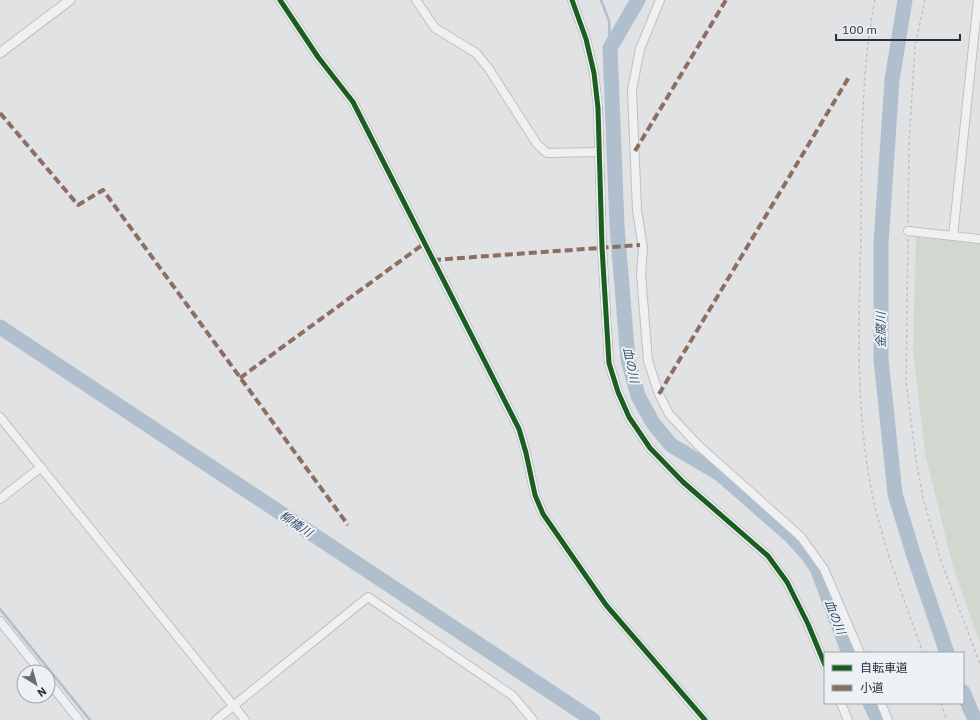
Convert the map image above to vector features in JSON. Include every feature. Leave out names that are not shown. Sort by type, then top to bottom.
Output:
[{"type":"street","points":[[0,53],[70,0]]},
{"type":"street","points":[[280,0],[318,57],[353,102],[519,429],[536,495],[544,514],[606,605],[705,720]]},
{"type":"street","points":[[416,0],[436,28],[476,53],[489,69],[537,144],[547,153],[599,152]]},
{"type":"street","points":[[572,0],[586,38],[594,73],[598,108],[602,247],[609,363],[618,392],[629,417],[650,448],[683,482],[768,556],[776,566],[787,582],[808,624],[824,663]]},
{"type":"street","points":[[660,0],[640,49],[632,90],[637,210],[643,248],[641,274],[648,361],[659,394],[669,414],[698,445],[801,536],[824,569],[860,652]]},
{"type":"street","points":[[954,236],[978,0]]},
{"type":"street","points":[[908,231],[980,239]]},
{"type":"street","points":[[0,417],[245,720]]},
{"type":"street","points":[[0,499],[41,467]]},
{"type":"street","points":[[216,720],[368,597],[513,696],[533,720]]},
{"type":"street","points":[[0,621],[35,664]]},
{"type":"street","points":[[56,691],[79,720]]},
{"type":"street","points":[[841,704],[848,720]]},
{"type":"street","points":[[881,704],[888,720]]},
{"type":"path","points":[[876,0],[869,31],[863,113],[858,368],[863,436],[871,489],[884,538],[923,652]]},
{"type":"path","points":[[925,0],[915,46],[909,144],[906,382],[916,460],[923,498],[941,561],[980,664]]},
{"type":"path","points":[[941,704],[947,720]]},
{"type":"shaded area","points":[[916,237],[980,244],[980,643],[953,567],[925,453],[913,350]]},
{"type":"waterway","points":[[601,0],[609,21],[610,48]]},
{"type":"waterway","name":"血の川","points":[[638,0],[610,48],[617,226],[628,360],[638,396],[653,423],[671,445],[720,474],[791,536],[807,554],[817,568],[849,652]]},
{"type":"waterway","name":"金腐川","points":[[905,0],[892,80],[881,243],[881,359],[895,494],[913,553],[947,652]]},
{"type":"waterway","name":"柳橋川","points":[[0,327],[593,720]]},
{"type":"waterway","points":[[0,609],[90,720]]},
{"type":"waterway","name":"金腐川","points":[[964,694],[975,720]]},
{"type":"waterway","name":"血の川","points":[[870,704],[878,720]]},
{"type":"marked path","points":[[635,151],[726,0]]},
{"type":"marked path","points":[[659,394],[849,77]]},
{"type":"marked path","points":[[0,113],[78,205],[103,190],[348,525]]},
{"type":"marked path","points":[[240,378],[425,243]]},
{"type":"marked path","points":[[433,260],[640,245]]},
{"type":"cycle path","points":[[280,0],[318,57],[353,102],[519,429],[535,495],[543,514],[606,605],[705,720]]},
{"type":"cycle path","points":[[572,0],[586,39],[594,73],[598,108],[602,247],[609,363],[618,392],[629,417],[650,448],[683,482],[768,556],[787,582],[808,624],[824,663]]}]
